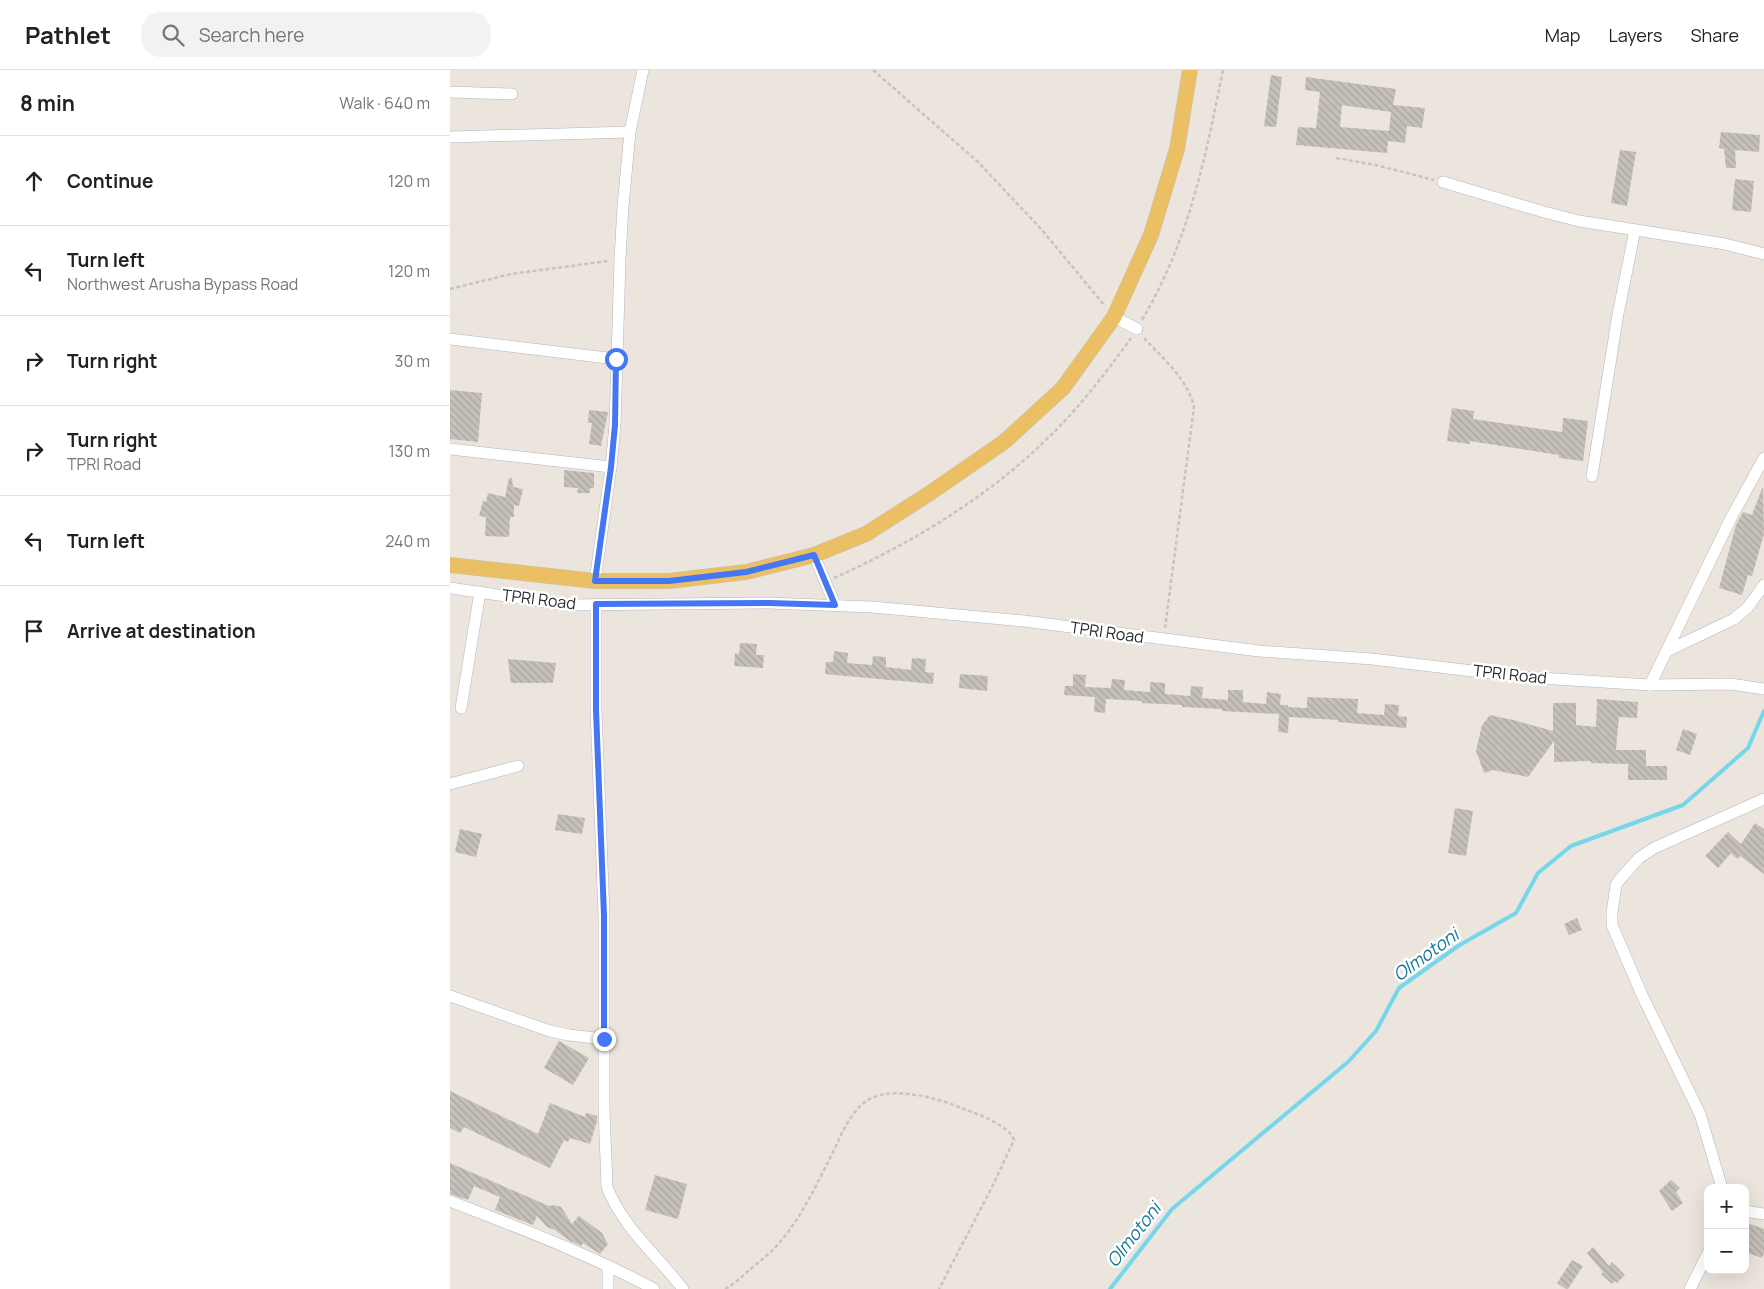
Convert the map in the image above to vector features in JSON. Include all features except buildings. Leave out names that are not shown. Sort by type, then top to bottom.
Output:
[{"type":"main road","points":[[450,565],[595,581],[669,581],[746,572],[814,555],[866,534],[930,494],[1004,442],[1063,388],[1114,317],[1151,236],[1177,149],[1190,70]]},
{"type":"street","points":[[595,581],[615,425],[620,259],[630,132],[643,70]]},
{"type":"street","points":[[450,92],[512,94]]},
{"type":"street","points":[[450,137],[630,132]]},
{"type":"street","points":[[1442,182],[1570,219],[1725,244],[1764,254]]},
{"type":"street","points":[[1592,476],[1618,314],[1635,230]]},
{"type":"street","points":[[1114,317],[1137,330]]},
{"type":"street","points":[[450,339],[616,359]]},
{"type":"street","points":[[450,449],[611,467]]},
{"type":"street","points":[[1650,685],[1731,518],[1764,458]]},
{"type":"street","points":[[814,555],[835,605]]},
{"type":"street","points":[[1667,651],[1734,619],[1748,607],[1764,585]]},
{"type":"street","name":"TPRI Road","points":[[450,588],[567,605],[769,603],[872,607],[1024,621],[1259,651],[1372,659],[1523,677],[1650,685],[1731,684],[1764,689]]},
{"type":"street","points":[[461,708],[480,592]]},
{"type":"street","points":[[596,604],[596,738],[604,916],[604,1110],[607,1187],[624,1221],[683,1289]]},
{"type":"street","points":[[450,784],[518,766]]},
{"type":"street","points":[[1721,1184],[1700,1114],[1616,938],[1612,925],[1612,913],[1616,885],[1639,858],[1654,848],[1764,799]]},
{"type":"street","points":[[450,996],[550,1031],[604,1039]]},
{"type":"street","points":[[450,1201],[544,1237],[654,1289]]},
{"type":"street","points":[[1749,1212],[1764,1214]]},
{"type":"street","points":[[1690,1289],[1704,1261]]},
{"type":"street","points":[[608,1266],[608,1289]]},
{"type":"path","points":[[873,70],[978,162],[1042,230],[1114,317]]},
{"type":"path","points":[[1336,158],[1376,165],[1442,182]]},
{"type":"path","points":[[450,290],[511,274],[620,259]]},
{"type":"path","points":[[1137,330],[1184,381],[1194,407],[1164,640]]},
{"type":"path","points":[[725,1289],[765,1258],[785,1236],[805,1207],[851,1116],[865,1102],[887,1093],[914,1095],[960,1107],[1009,1131],[1014,1140],[939,1289]]},
{"type":"waterway","name":"Olmotoni","points":[[1110,1289],[1172,1209],[1348,1062],[1376,1031],[1399,988],[1458,946],[1516,913],[1538,873],[1571,846],[1683,805],[1748,748],[1764,711]]},
{"type":"route","points":[[604,1039],[604,886],[598,785],[595,656],[596,604],[769,603],[835,605],[814,555],[746,572],[669,581],[595,581],[615,425],[616,359]]}]
